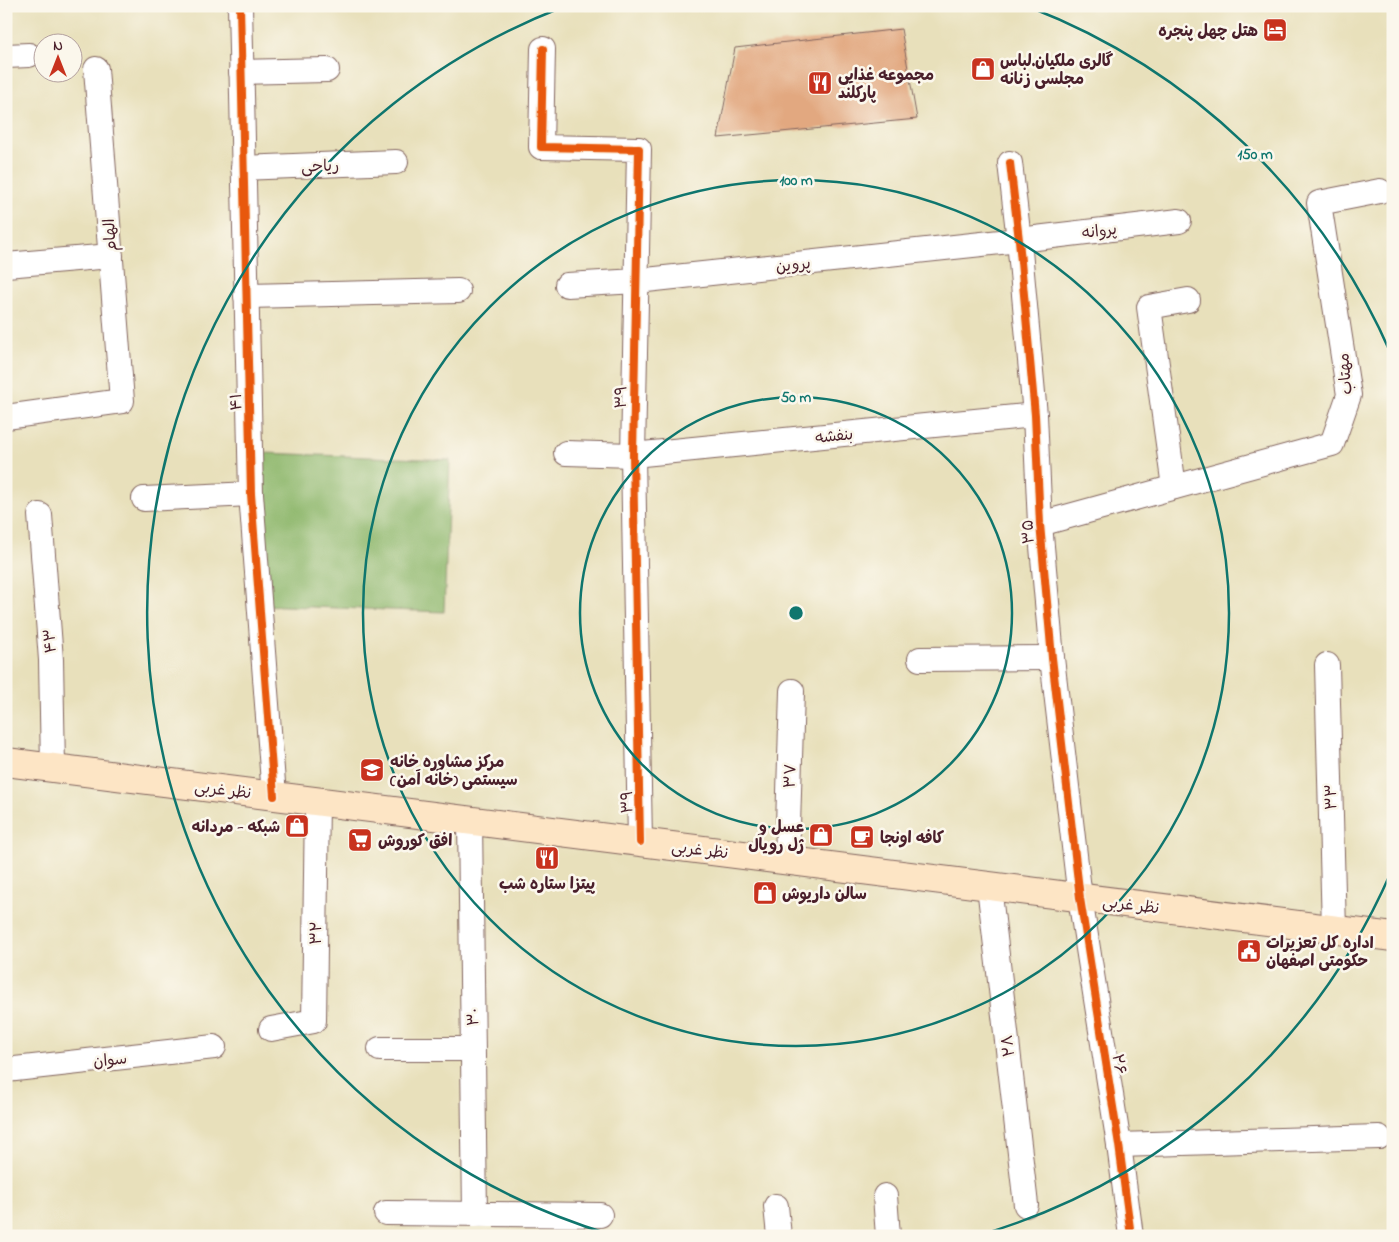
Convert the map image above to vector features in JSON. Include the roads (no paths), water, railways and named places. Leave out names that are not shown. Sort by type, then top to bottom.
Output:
[{"type":"main road","name":"نظر غربی","points":[[6,762],[1393,937]]},
{"type":"street","name":"۴۱","points":[[240,6],[251,494],[274,796]]},
{"type":"street","name":"۳۹","points":[[543,49],[541,147],[639,148],[633,455],[640,842]]},
{"type":"street","name":"الهام","points":[[6,417],[122,401],[96,69]]},
{"type":"street","points":[[241,72],[327,70]]},
{"type":"street","name":"ریاحی","points":[[243,168],[396,162]]},
{"type":"street","name":"۳۵","points":[[1010,163],[1035,415],[1040,524],[1052,658],[1080,898]]},
{"type":"street","name":"مهتاب","points":[[1040,524],[1332,444],[1349,395],[1319,203],[1380,191]]},
{"type":"street","name":"پروانه","points":[[1019,240],[1179,220]]},
{"type":"street","name":"پروین","points":[[567,285],[637,281],[1019,240]]},
{"type":"street","points":[[6,265],[111,256]]},
{"type":"street","points":[[246,296],[458,291]]},
{"type":"street","points":[[1174,487],[1149,307],[1188,300]]},
{"type":"street","name":"بنفشه","points":[[566,453],[633,455],[1035,415]]},
{"type":"street","points":[[144,499],[251,494]]},
{"type":"street","name":"۴۳","points":[[40,515],[50,660],[53,767]]},
{"type":"street","points":[[920,659],[1052,658]]},
{"type":"street","name":"۳۳","points":[[1327,665],[1334,930]]},
{"type":"street","name":"۳۷","points":[[787,860],[792,691]]},
{"type":"street","name":"۳۲","points":[[271,1029],[314,1021],[317,801]]},
{"type":"street","name":"۳۰","points":[[470,820],[475,1214]]},
{"type":"street","name":"۲۸","points":[[989,886],[1026,1205]]},
{"type":"street","name":"۲۶","points":[[1080,898],[1119,1144],[1131,1236]]},
{"type":"street","name":"سوان","points":[[6,1070],[214,1047]]},
{"type":"street","points":[[380,1048],[472,1048]]},
{"type":"street","points":[[1119,1144],[1379,1137]]},
{"type":"street","points":[[885,1196],[888,1236]]},
{"type":"street","points":[[776,1206],[779,1236]]},
{"type":"street","points":[[386,1213],[600,1215]]},
{"type":"place","name":"هتل چهل پنجره","points":[[1275,30]]},
{"type":"place","name":"گالری ملکیان.لباس مجلسی زنانه","points":[[983,69]]},
{"type":"place","name":"مجموعه غذایی پارکلند","points":[[820,83]]},
{"type":"place","name":"مرکز مشاوره خانه سیستمی (خانه اَمن)","points":[[372,770]]},
{"type":"place","name":"شبکه - مردانه","points":[[297,826]]},
{"type":"place","name":"عسل و ژل رویال","points":[[821,835]]},
{"type":"place","name":"کافه اونجا","points":[[862,837]]},
{"type":"place","name":"افق کوروش","points":[[360,840]]},
{"type":"place","name":"پیتزا ستاره شب","points":[[547,858]]},
{"type":"place","name":"سالن داریوش","points":[[765,893]]},
{"type":"place","name":"اداره کل تعزیرات حکومتی اصفهان","points":[[1249,951]]}]
